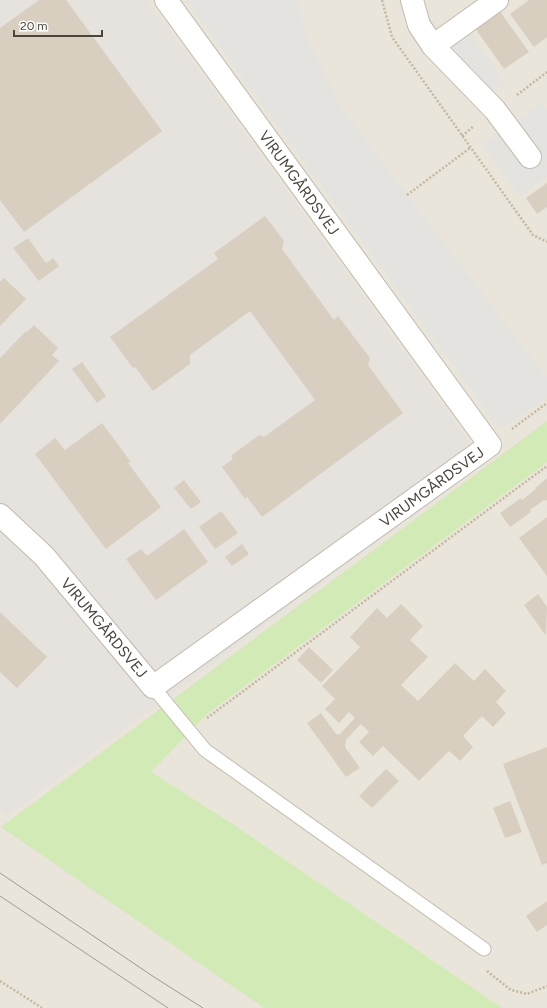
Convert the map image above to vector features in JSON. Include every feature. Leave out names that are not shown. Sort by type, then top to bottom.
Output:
[{"type":"street","name":"VIRUMGÅRDSVEJ","points":[[0,515],[44,556],[153,687],[490,445],[166,0]]},
{"type":"street","points":[[412,0],[419,25],[433,46],[495,110],[530,157]]},
{"type":"street","points":[[433,46],[498,0]]},
{"type":"lane","points":[[153,687],[206,750],[484,949]]},
{"type":"path","points":[[382,0],[392,37],[533,235],[547,242]]},
{"type":"path","points":[[407,194],[470,148]]},
{"type":"path","points":[[490,445],[547,403]]},
{"type":"path","points":[[190,731],[547,466]]},
{"type":"path","points":[[484,949],[482,967],[511,990],[527,994],[547,986]]},
{"type":"path","points":[[0,982],[42,1008]]},
{"type":"shaded area","points":[[0,0],[547,0],[547,1008],[0,1008]]},
{"type":"shaded area","points":[[0,0],[147,0],[484,462],[7,816],[0,810]]},
{"type":"shaded area","points":[[186,0],[298,0],[304,30],[338,103],[547,378],[547,398],[500,429]]},
{"type":"shaded area","points":[[464,25],[505,82],[484,98],[433,46]]},
{"type":"shaded area","points":[[541,103],[547,110],[547,176],[520,197],[483,145]]},
{"type":"green space","points":[[547,421],[547,462],[207,714],[151,772],[234,825],[502,1008],[264,1008],[1,827]]},
{"type":"building","points":[[39,0],[66,0],[162,131],[24,232],[0,200],[0,28]]},
{"type":"building","points":[[529,0],[547,0],[547,37],[534,47],[510,14]]},
{"type":"building","points":[[496,6],[529,52],[504,69],[472,24]]},
{"type":"building","points":[[547,183],[547,207],[537,214],[526,198]]},
{"type":"building","points":[[265,216],[284,241],[282,249],[334,320],[338,316],[370,358],[368,365],[403,413],[262,517],[247,497],[245,499],[222,467],[233,459],[231,456],[259,435],[264,437],[315,400],[250,311],[190,355],[190,364],[153,391],[135,367],[133,368],[110,337],[218,259],[214,253]]},
{"type":"building","points":[[28,238],[46,263],[53,258],[59,266],[39,281],[13,248]]},
{"type":"building","points":[[4,278],[26,299],[0,326],[0,282]]},
{"type":"building","points":[[34,325],[58,348],[52,355],[59,361],[0,424],[0,358],[26,331],[27,332]]},
{"type":"building","points":[[82,362],[106,396],[97,403],[72,369]]},
{"type":"building","points":[[102,423],[131,462],[128,463],[161,507],[106,549],[35,454],[55,438],[65,450]]},
{"type":"building","points":[[547,478],[547,500],[544,500],[530,510],[531,512],[510,527],[500,513],[521,498],[522,500]]},
{"type":"building","points":[[184,480],[201,502],[191,509],[174,488]]},
{"type":"building","points":[[221,511],[238,533],[215,549],[199,527]]},
{"type":"building","points":[[547,517],[547,576],[519,538]]},
{"type":"building","points":[[184,529],[208,562],[156,600],[126,559],[141,549],[147,556]]},
{"type":"building","points":[[242,544],[249,554],[232,566],[225,557]]},
{"type":"building","points":[[538,594],[547,607],[546,636],[524,605]]},
{"type":"building","points":[[401,604],[423,626],[410,640],[428,657],[401,685],[418,701],[455,663],[474,681],[485,669],[506,691],[496,702],[506,713],[493,727],[482,716],[463,736],[473,747],[460,761],[449,751],[419,781],[383,746],[373,756],[359,742],[369,732],[361,724],[346,740],[345,747],[360,768],[346,777],[307,723],[321,713],[336,734],[340,734],[355,718],[349,712],[339,723],[325,709],[335,699],[322,686],[360,647],[350,637],[377,608],[387,618]]},
{"type":"building","points":[[0,612],[47,657],[17,688],[0,672]]},
{"type":"building","points":[[309,647],[333,670],[321,683],[297,660]]},
{"type":"building","points":[[547,747],[547,863],[542,865],[503,764]]},
{"type":"building","points":[[386,769],[399,781],[372,808],[359,796]]},
{"type":"building","points":[[510,801],[522,832],[505,838],[493,808]]},
{"type":"building","points":[[547,901],[547,925],[537,932],[526,916]]},
{"type":"tram line","points":[[0,873],[154,977],[203,1008]]},
{"type":"tram line","points":[[0,896],[168,1008]]}]
